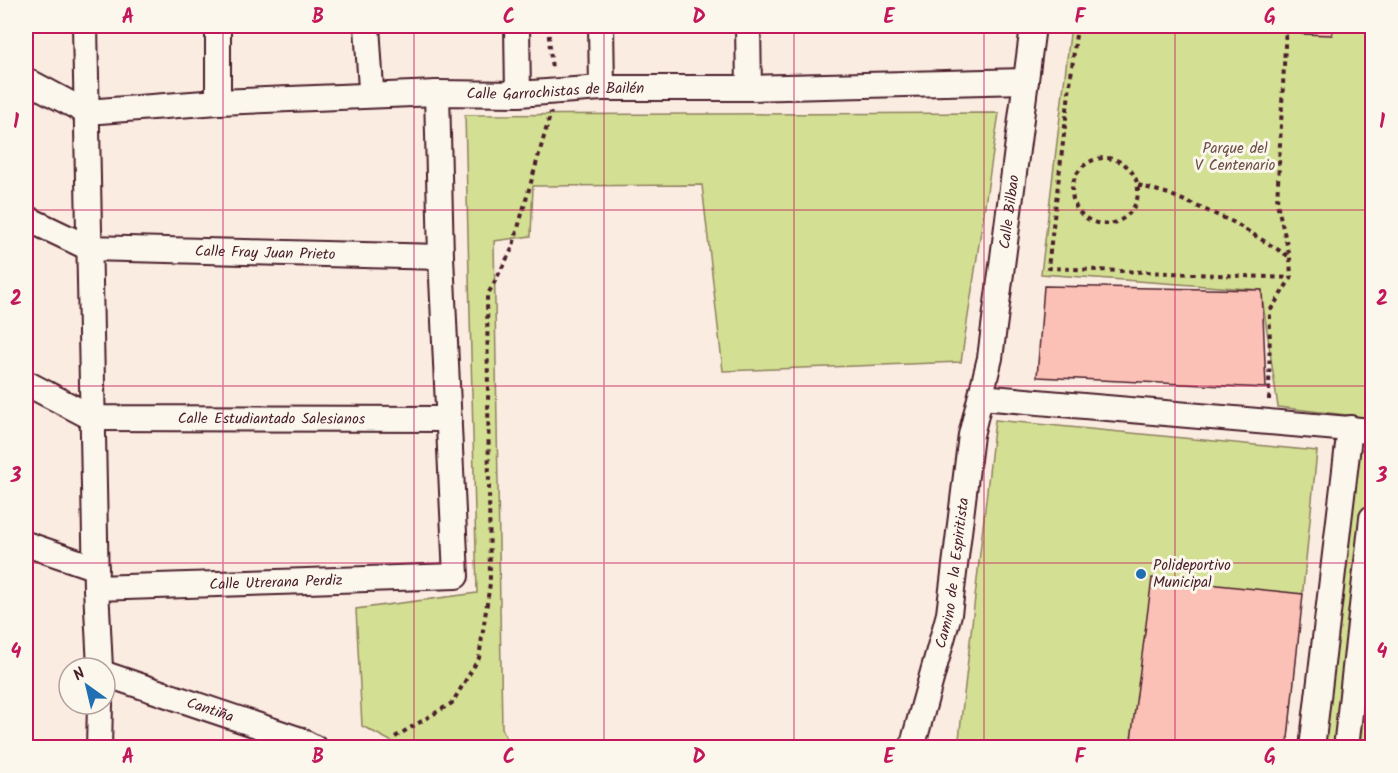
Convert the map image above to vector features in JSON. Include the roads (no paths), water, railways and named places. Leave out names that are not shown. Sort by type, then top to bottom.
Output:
[{"type":"street","points":[[85,26],[99,656]]},
{"type":"street","points":[[218,26],[218,102]]},
{"type":"street","points":[[368,26],[370,96]]},
{"type":"street","points":[[517,26],[518,94]]},
{"type":"street","points":[[601,26],[602,88]]},
{"type":"street","points":[[748,26],[749,88]]},
{"type":"street","name":"Calle Bilbao","points":[[981,397],[990,358],[1033,26]]},
{"type":"street","points":[[26,80],[86,112]]},
{"type":"street","name":"Calle Garrochistas de Bailén","points":[[86,112],[218,102],[437,93],[518,94],[602,88],[749,88],[1026,81]]},
{"type":"street","points":[[437,93],[441,257],[449,419]]},
{"type":"street","points":[[26,218],[89,249]]},
{"type":"street","name":"Calle Fray Juan Prieto","points":[[89,249],[441,257]]},
{"type":"street","points":[[26,383],[93,417]]},
{"type":"street","points":[[981,397],[1361,429],[1312,747]]},
{"type":"street","name":"Camino de la Espiritista","points":[[912,747],[949,614],[971,435],[981,397]]},
{"type":"street","name":"Calle Estudiantado Salesianos","points":[[93,417],[449,419]]},
{"type":"street","name":"Calle Utrerana Perdiz","points":[[96,578],[456,576],[449,419]]},
{"type":"street","points":[[1346,747],[1372,518]]},
{"type":"street","points":[[26,544],[96,578]]},
{"type":"street","name":"Cantiña","points":[[117,678],[304,745]]},
{"type":"street","points":[[99,747],[100,716]]},
{"type":"place","name":"Polideportivo Municipal","points":[[1141,574]]},
{"type":"park label","name":"Parque del V Centenario","points":[[1235,156]]}]
